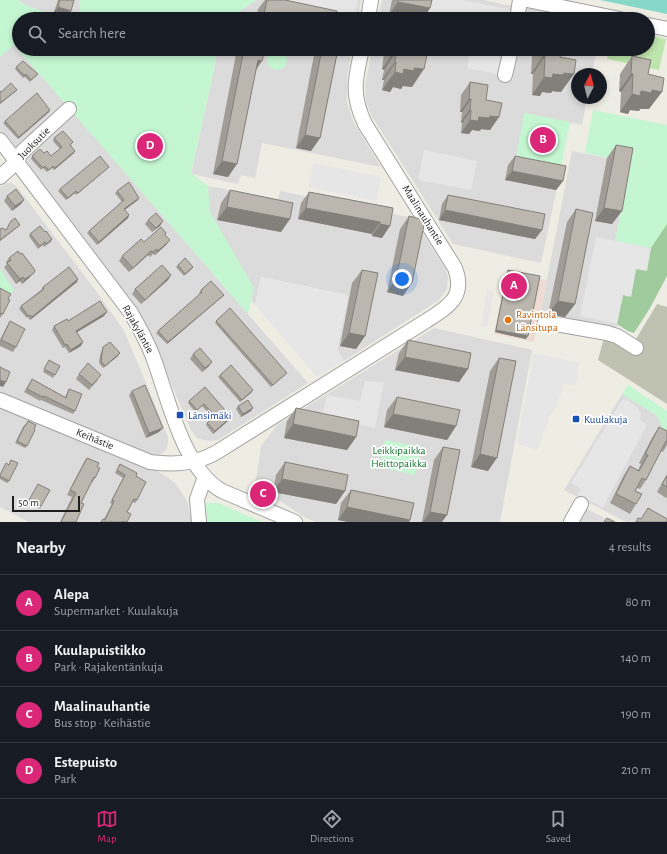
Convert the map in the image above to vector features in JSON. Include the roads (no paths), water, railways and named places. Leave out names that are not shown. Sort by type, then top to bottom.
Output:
[{"type":"street","points":[[369,12],[372,0]]},
{"type":"street","points":[[518,12],[520,0]]},
{"type":"street","points":[[527,0],[586,12]]},
{"type":"street","points":[[655,26],[667,29]]},
{"type":"street","name":"Maalinauhantie","points":[[194,461],[213,454],[426,321],[449,305],[457,294],[459,284],[455,268],[396,171],[365,124],[359,111],[355,96],[355,87],[361,56]]},
{"type":"street","points":[[506,75],[510,56]]},
{"type":"street","name":"Juoksutie","points":[[0,177],[16,161],[23,151],[69,109]]},
{"type":"street","name":"Rajakyläntie","points":[[0,140],[131,313],[145,338],[184,444],[204,477]]},
{"type":"street","points":[[545,322],[607,333],[617,336],[636,348]]},
{"type":"street","name":"Keihästie","points":[[0,400],[150,462],[168,464],[194,461]]},
{"type":"street","points":[[199,522],[197,499],[204,477],[213,486],[222,491],[295,522]]},
{"type":"street","points":[[571,522],[581,504]]},
{"type":"place","name":"Kuulapuistikko","points":[[543,140]]},
{"type":"place","name":"Estepuisto","points":[[150,146]]},
{"type":"place","name":"Alepa","points":[[514,286]]},
{"type":"place","name":"Ravintola Länsitupa","points":[[508,320]]},
{"type":"place","name":"Länsimäki","points":[[180,415]]},
{"type":"place","name":"Kuulakuja","points":[[576,419]]},
{"type":"place","name":"Maalinauhantie","points":[[263,494]]},
{"type":"park label","name":"Leikkipaikka Heittopaikka","points":[[399,456]]}]
